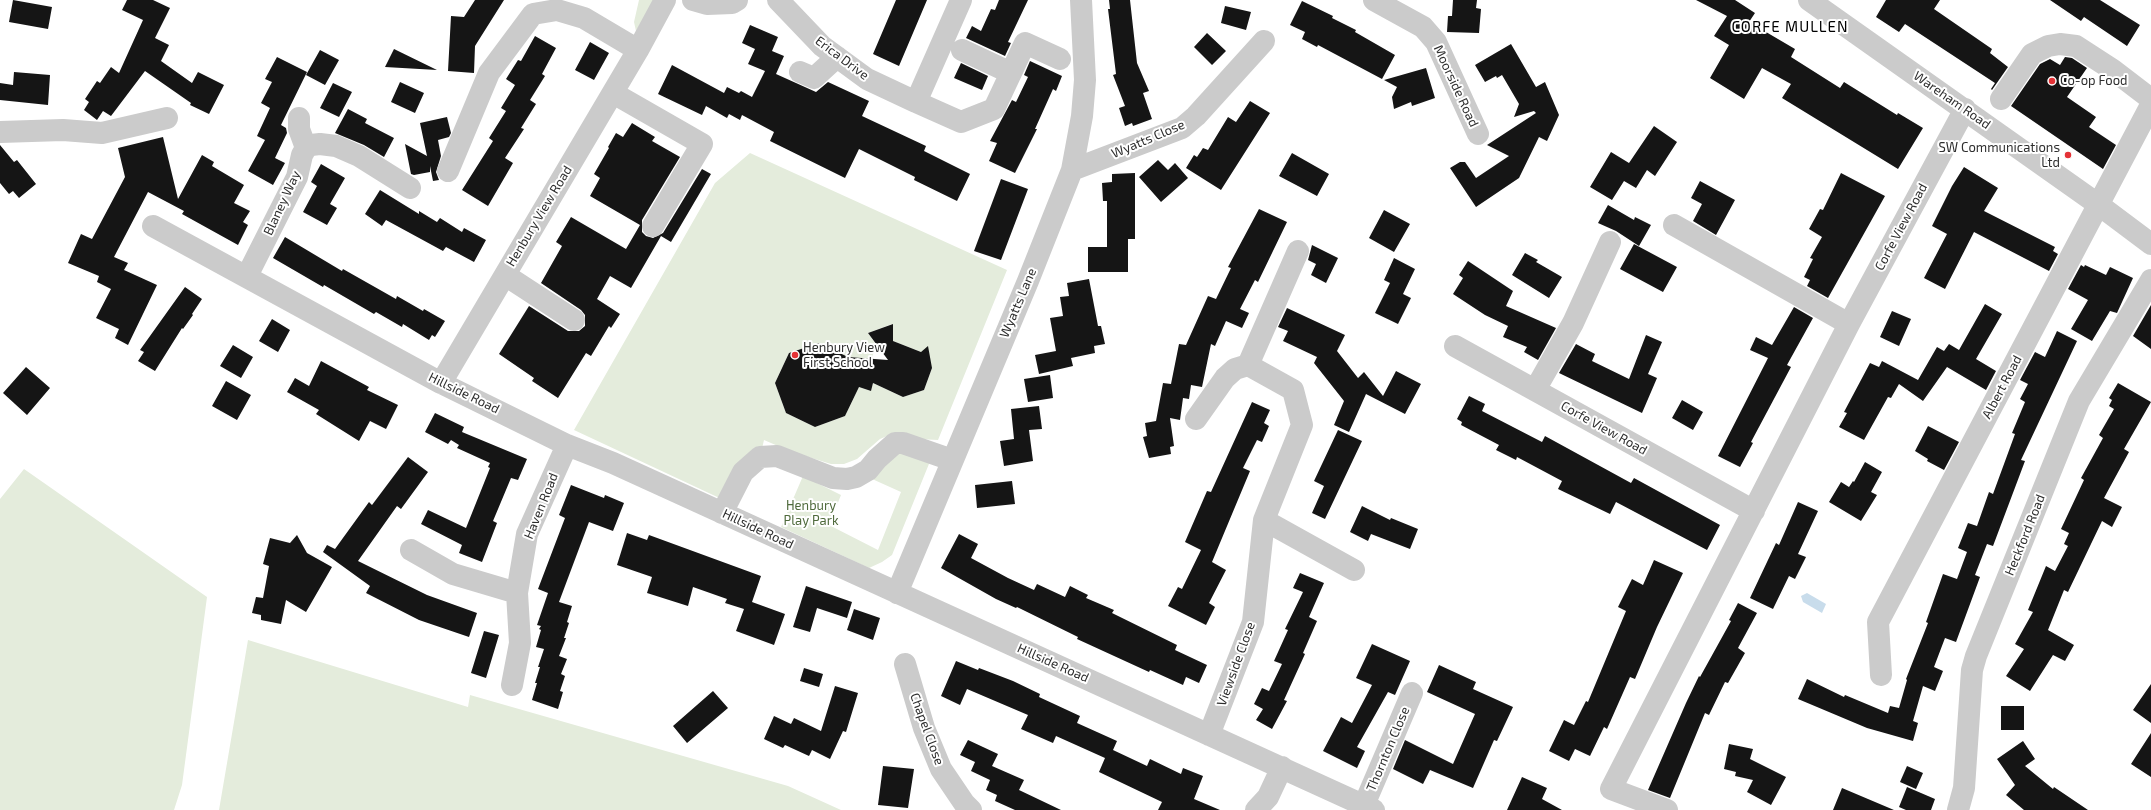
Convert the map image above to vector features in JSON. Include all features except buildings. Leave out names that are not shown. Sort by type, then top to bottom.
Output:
[{"type":"street","name":"Henbury View Road","points":[[440,382],[613,93],[665,0]]},
{"type":"street","points":[[693,0],[707,4],[732,3],[736,0]]},
{"type":"street","name":"Erica Drive","points":[[778,0],[822,46],[867,79],[961,122],[994,110],[1011,73]]},
{"type":"street","points":[[916,102],[961,0]]},
{"type":"street","name":"Wyatts Lane","points":[[896,593],[1026,286],[1072,170],[1082,116],[1085,80],[1081,0]]},
{"type":"street","name":"Moorside Road","points":[[1374,0],[1423,27],[1436,42],[1478,134]]},
{"type":"street","name":"Wareham Road","points":[[1809,0],[1965,109],[2151,244]]},
{"type":"street","points":[[448,171],[489,73],[533,14],[557,10],[584,18],[638,50]]},
{"type":"street","name":"Wyatts Close","points":[[1072,170],[1182,128],[1196,116],[1264,41]]},
{"type":"street","points":[[962,50],[1011,73],[1024,43],[1060,59]]},
{"type":"street","points":[[2001,99],[2032,54],[2048,46],[2060,44],[2076,46],[2113,70],[2151,99]]},
{"type":"street","points":[[800,72],[814,78],[837,57]]},
{"type":"street","points":[[613,93],[702,144],[653,226]]},
{"type":"street","name":"Albert Road","points":[[1881,675],[1878,622],[2151,105]]},
{"type":"street","name":"Corfe View Road","points":[[1668,810],[1611,789],[1849,324],[1965,109]]},
{"type":"street","points":[[0,132],[64,130],[102,133],[167,118]]},
{"type":"street","points":[[298,118],[299,129],[306,148],[311,145],[320,144],[336,146],[359,156],[410,188]]},
{"type":"street","name":"Blaney Way","points":[[247,276],[297,177],[306,148]]},
{"type":"street","points":[[1674,225],[1849,324]]},
{"type":"street","name":"Hillside Road","points":[[153,226],[440,382],[567,445],[613,463],[1369,808]]},
{"type":"street","points":[[1535,390],[1573,323],[1610,242]]},
{"type":"street","points":[[1196,419],[1225,378],[1235,369],[1248,365],[1298,251]]},
{"type":"street","points":[[505,275],[574,320]]},
{"type":"street","name":"Heckford Road","points":[[1958,810],[1964,788],[1972,670],[1976,656],[2079,401],[2151,280]]},
{"type":"street","name":"Corfe View Road","points":[[1455,346],[1754,511]]},
{"type":"street","name":"Viewside Close","points":[[1209,735],[1253,622],[1264,520],[1302,425],[1293,390],[1248,365]]},
{"type":"street","points":[[722,513],[743,472],[760,457],[777,456],[833,478],[847,479],[856,477],[868,470],[877,459],[895,443],[903,444],[952,460]]},
{"type":"street","name":"Haven Road","points":[[512,685],[520,643],[517,593],[527,534],[567,445]]},
{"type":"street","points":[[1264,520],[1354,570]]},
{"type":"street","points":[[411,550],[453,574],[517,593]]},
{"type":"street","name":"Chapel Close","points":[[905,664],[924,728],[941,769],[964,803],[971,810]]},
{"type":"street","name":"Thornton Close","points":[[1369,808],[1412,693]]},
{"type":"street","points":[[1256,810],[1268,797],[1282,767]]},
{"type":"green space","points":[[639,0],[655,0],[636,31],[634,22]]},
{"type":"green space","name":"Henbury View First School","points":[[750,153],[1007,270],[938,440],[919,439],[892,434],[880,439],[857,459],[844,464],[831,464],[792,452],[764,440],[760,457],[728,502],[574,430],[715,183]],"holes":[[[892,324],[893,341],[921,352],[932,368],[924,390],[903,397],[873,383],[871,391],[859,387],[845,416],[815,427],[786,413],[775,383],[789,353],[819,343],[848,357],[871,359],[877,346],[868,333]]]},
{"type":"green space","name":"Henbury Play Park","points":[[886,451],[933,454],[892,555],[869,568],[781,527],[803,476],[841,495],[829,525],[878,550],[901,492],[861,474]]},
{"type":"green space","points":[[24,469],[207,597],[182,785],[174,810],[0,810],[0,499]]},
{"type":"green space","points":[[248,640],[468,707],[470,695],[788,786],[841,810],[219,810]]},
{"type":"water","points":[[1807,593],[1826,604],[1822,613],[1803,602],[1801,596]]},
{"type":"place","name":"Co-op Food","points":[[2052,81]]},
{"type":"place","name":"SW Communications Ltd","points":[[2068,155]]},
{"type":"place","name":"Henbury View First School","points":[[795,355]]},
{"type":"district","name":"CORFE MULLEN","points":[[1790,27]]}]
